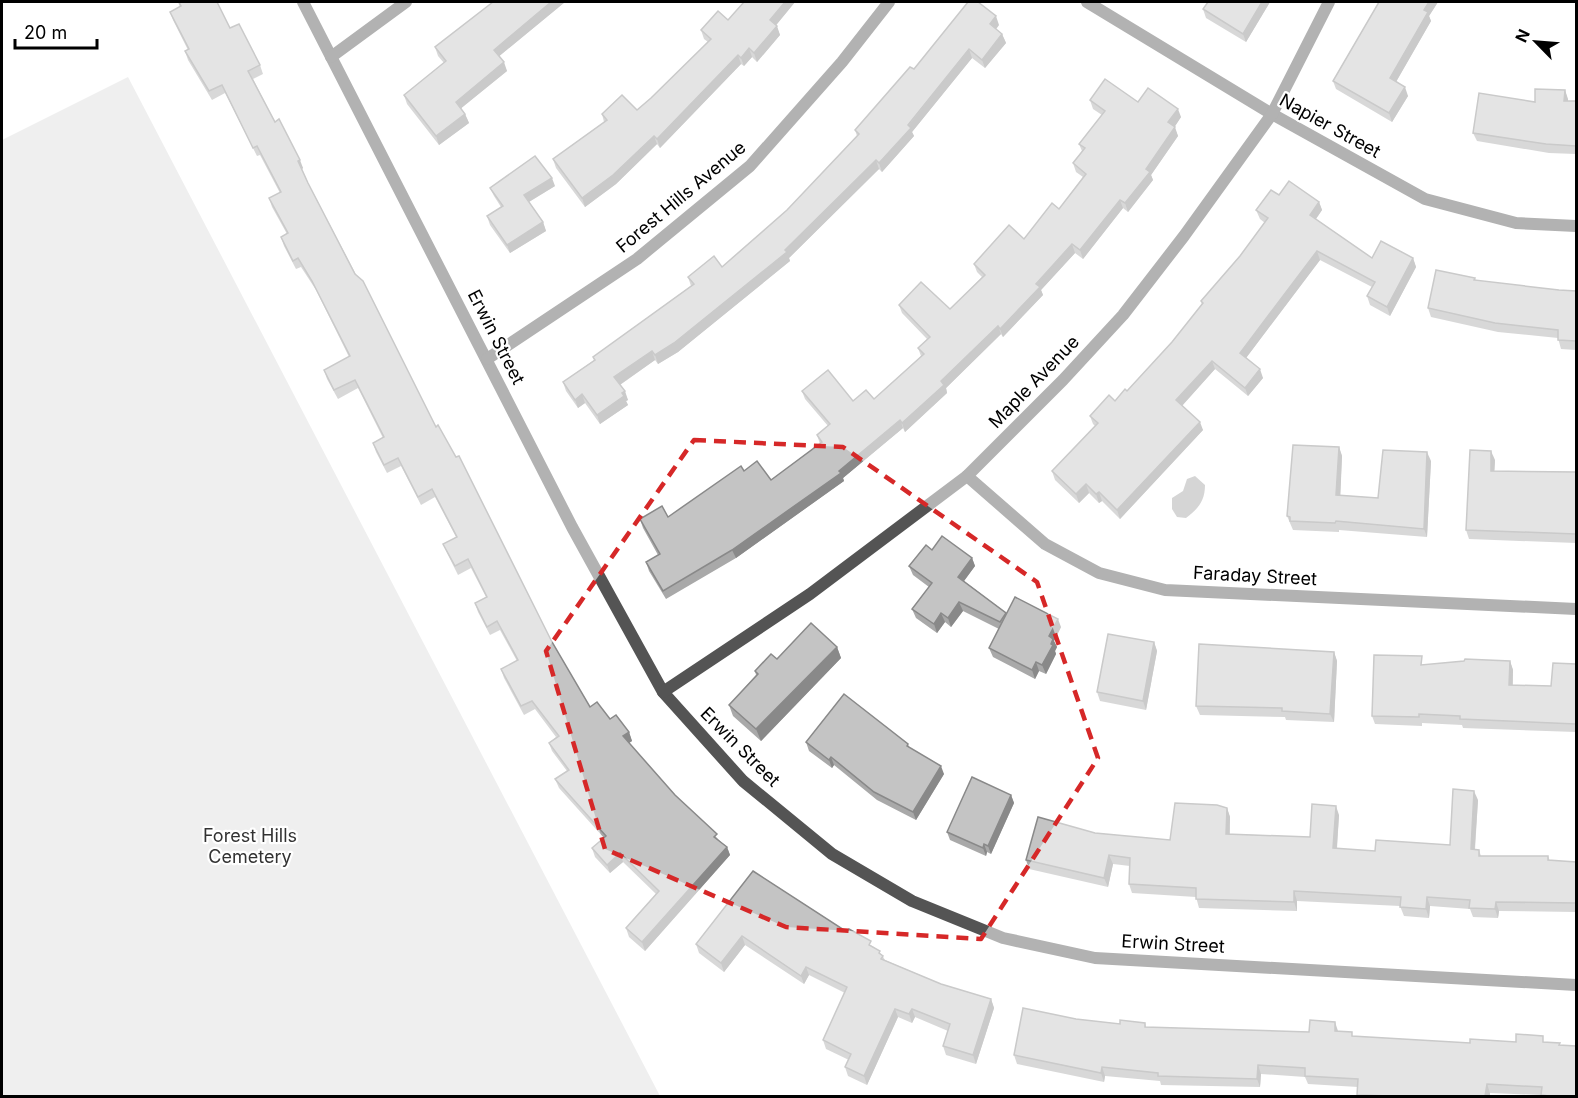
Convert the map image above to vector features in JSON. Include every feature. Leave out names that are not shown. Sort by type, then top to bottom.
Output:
[{"type":"street","name":"Erwin Street","points":[[303,2],[488,359],[572,527],[663,692],[743,781],[832,854],[912,901],[1003,938],[1095,958],[1576,985]]},
{"type":"street","points":[[331,57],[406,2]]},
{"type":"street","name":"Forest Hills Avenue","points":[[488,359],[638,259],[750,166],[842,62],[889,2]]},
{"type":"street","name":"Napier Street","points":[[1087,2],[1272,114],[1425,199],[1515,224],[1576,226]]},
{"type":"street","name":"Maple Avenue","points":[[663,692],[810,594],[967,476],[1063,380],[1123,315],[1184,236],[1272,114],[1329,2]]},
{"type":"street","name":"Faraday Street","points":[[967,476],[1045,544],[1099,573],[1165,590],[1576,609]]},
{"type":"highlighted area","points":[[694,440],[843,447],[1037,582],[1098,758],[981,939],[786,927],[605,849],[546,651]]},
{"type":"green space","name":"Forest Hills Cemetery","points":[[128,77],[660,1096],[2,1096],[2,140]]},
{"type":"shaded area","points":[[1195,476],[1205,485],[1202,500],[1186,518],[1177,517],[1172,509],[1172,498],[1183,491],[1187,479]]},
{"type":"building","points":[[179,2],[217,2],[230,28],[239,24],[260,65],[248,71],[275,122],[279,119],[300,160],[298,161],[308,183],[355,274],[363,281],[436,427],[438,425],[456,457],[459,456],[552,642],[590,707],[597,702],[610,719],[616,715],[629,732],[623,736],[675,795],[717,834],[714,837],[727,847],[642,942],[626,928],[659,891],[620,853],[607,865],[592,848],[606,836],[555,779],[569,770],[549,743],[559,736],[532,701],[521,706],[501,669],[518,660],[497,621],[487,627],[475,603],[487,597],[468,559],[455,566],[443,544],[457,537],[432,489],[418,497],[398,458],[384,465],[373,443],[384,437],[355,380],[334,390],[324,370],[350,356],[312,281],[298,258],[293,261],[281,237],[288,233],[269,198],[281,192],[257,146],[253,148],[222,85],[209,91],[185,51],[189,49],[170,12],[181,6]]},
{"type":"building","points":[[493,2],[551,2],[494,50],[504,62],[456,102],[465,114],[436,136],[404,95],[446,61],[435,47]]},
{"type":"building","points":[[744,2],[785,2],[770,20],[777,26],[754,53],[749,48],[741,58],[738,55],[657,139],[654,136],[613,175],[582,198],[553,159],[607,120],[602,114],[622,95],[637,110],[711,39],[701,30],[718,11],[728,20]]},
{"type":"building","points":[[968,2],[978,2],[996,16],[990,24],[1002,34],[982,60],[969,49],[908,125],[911,128],[879,163],[876,160],[785,250],[787,252],[674,343],[655,355],[652,351],[614,377],[625,391],[622,393],[624,396],[597,415],[582,394],[575,400],[563,382],[595,360],[593,357],[694,284],[688,277],[714,256],[722,267],[787,210],[859,134],[855,130],[910,67],[914,69]]},
{"type":"building","points":[[1208,2],[1262,2],[1243,34],[1203,9]]},
{"type":"building","points":[[1379,2],[1429,2],[1424,10],[1428,12],[1390,78],[1405,87],[1389,113],[1333,81]]},
{"type":"building","points":[[1105,79],[1138,102],[1148,88],[1178,109],[1168,122],[1175,127],[1146,169],[1150,172],[1125,203],[1120,200],[1080,250],[1072,244],[1036,284],[1040,287],[1000,329],[998,326],[941,381],[944,385],[902,423],[900,420],[839,471],[841,473],[732,550],[663,591],[646,562],[660,554],[640,519],[662,506],[668,517],[741,466],[744,471],[757,461],[771,480],[822,442],[817,435],[830,424],[802,391],[828,370],[853,401],[866,390],[874,399],[924,354],[918,348],[930,337],[899,305],[921,282],[950,309],[985,275],[974,264],[1009,225],[1024,239],[1052,203],[1059,209],[1086,174],[1073,163],[1085,148],[1079,144],[1105,111],[1090,100]]},
{"type":"building","points":[[1535,89],[1565,90],[1564,101],[1576,101],[1576,146],[1473,133],[1479,93],[1535,102]]},
{"type":"building","points":[[535,156],[552,178],[524,195],[543,222],[507,245],[487,216],[503,206],[490,188]]},
{"type":"building","points":[[1289,181],[1319,202],[1310,215],[1372,258],[1381,241],[1413,258],[1387,307],[1367,296],[1375,282],[1317,251],[1240,353],[1260,369],[1245,388],[1212,361],[1176,400],[1200,422],[1117,510],[1099,492],[1096,494],[1086,484],[1076,494],[1052,471],[1098,423],[1090,416],[1109,395],[1115,401],[1125,389],[1127,391],[1172,342],[1203,303],[1201,301],[1240,256],[1268,218],[1256,210],[1271,190],[1279,195]]},
{"type":"building","points":[[1436,270],[1475,278],[1474,280],[1576,291],[1576,341],[1558,340],[1558,330],[1495,323],[1428,308]]},
{"type":"building","points":[[1293,445],[1339,447],[1336,495],[1378,498],[1383,450],[1427,452],[1424,529],[1336,521],[1335,523],[1290,521],[1290,517],[1287,516]]},
{"type":"building","points":[[1470,450],[1491,451],[1491,471],[1576,472],[1576,534],[1466,530]]},
{"type":"building","points":[[942,536],[972,558],[958,577],[1006,613],[1000,622],[959,602],[948,618],[941,613],[934,624],[912,609],[932,583],[909,566],[926,545],[932,550]]},
{"type":"building","points":[[1015,597],[1058,619],[1049,636],[1053,639],[1051,644],[1053,645],[1042,665],[1036,662],[1032,670],[989,648]]},
{"type":"building","points":[[811,623],[837,647],[756,729],[729,705],[758,674],[755,671],[771,654],[777,659]]},
{"type":"building","points":[[1108,634],[1154,642],[1143,701],[1097,692]]},
{"type":"building","points":[[1199,644],[1334,652],[1330,714],[1282,711],[1282,708],[1196,706]]},
{"type":"building","points":[[1374,655],[1422,656],[1421,665],[1464,661],[1465,659],[1510,661],[1509,685],[1551,686],[1553,663],[1576,664],[1576,724],[1460,719],[1460,716],[1419,714],[1419,717],[1372,716]]},
{"type":"building","points":[[844,694],[908,744],[907,746],[941,766],[913,812],[874,792],[831,757],[829,760],[806,742]]},
{"type":"building","points":[[972,777],[1011,795],[988,846],[984,844],[983,848],[947,832]]},
{"type":"building","points":[[1453,789],[1474,791],[1471,849],[1479,850],[1479,856],[1548,856],[1548,860],[1576,862],[1576,903],[1496,902],[1495,909],[1469,908],[1470,900],[1427,897],[1426,909],[1400,907],[1401,897],[1294,891],[1294,902],[1196,899],[1196,888],[1129,884],[1130,858],[1109,855],[1104,878],[1026,860],[1038,817],[1095,833],[1170,840],[1175,803],[1217,805],[1227,808],[1226,834],[1310,837],[1312,804],[1336,806],[1333,848],[1375,851],[1376,840],[1450,845]]},
{"type":"building","points":[[753,871],[847,932],[849,929],[871,941],[869,945],[880,951],[879,953],[883,956],[881,959],[941,984],[991,999],[973,1055],[943,1046],[950,1024],[912,1009],[909,1014],[895,1009],[864,1076],[845,1067],[851,1054],[823,1040],[847,987],[806,967],[801,976],[742,936],[721,963],[696,944]]},
{"type":"building","points":[[1023,1008],[1076,1019],[1120,1024],[1120,1020],[1145,1023],[1145,1027],[1309,1032],[1310,1020],[1335,1022],[1335,1031],[1352,1032],[1352,1036],[1470,1043],[1470,1039],[1516,1042],[1516,1034],[1543,1036],[1543,1042],[1576,1046],[1576,1096],[1541,1095],[1542,1087],[1487,1084],[1485,1096],[1357,1095],[1358,1079],[1305,1076],[1305,1068],[1258,1065],[1257,1079],[1158,1076],[1158,1073],[1102,1067],[1101,1073],[1014,1055]]}]
